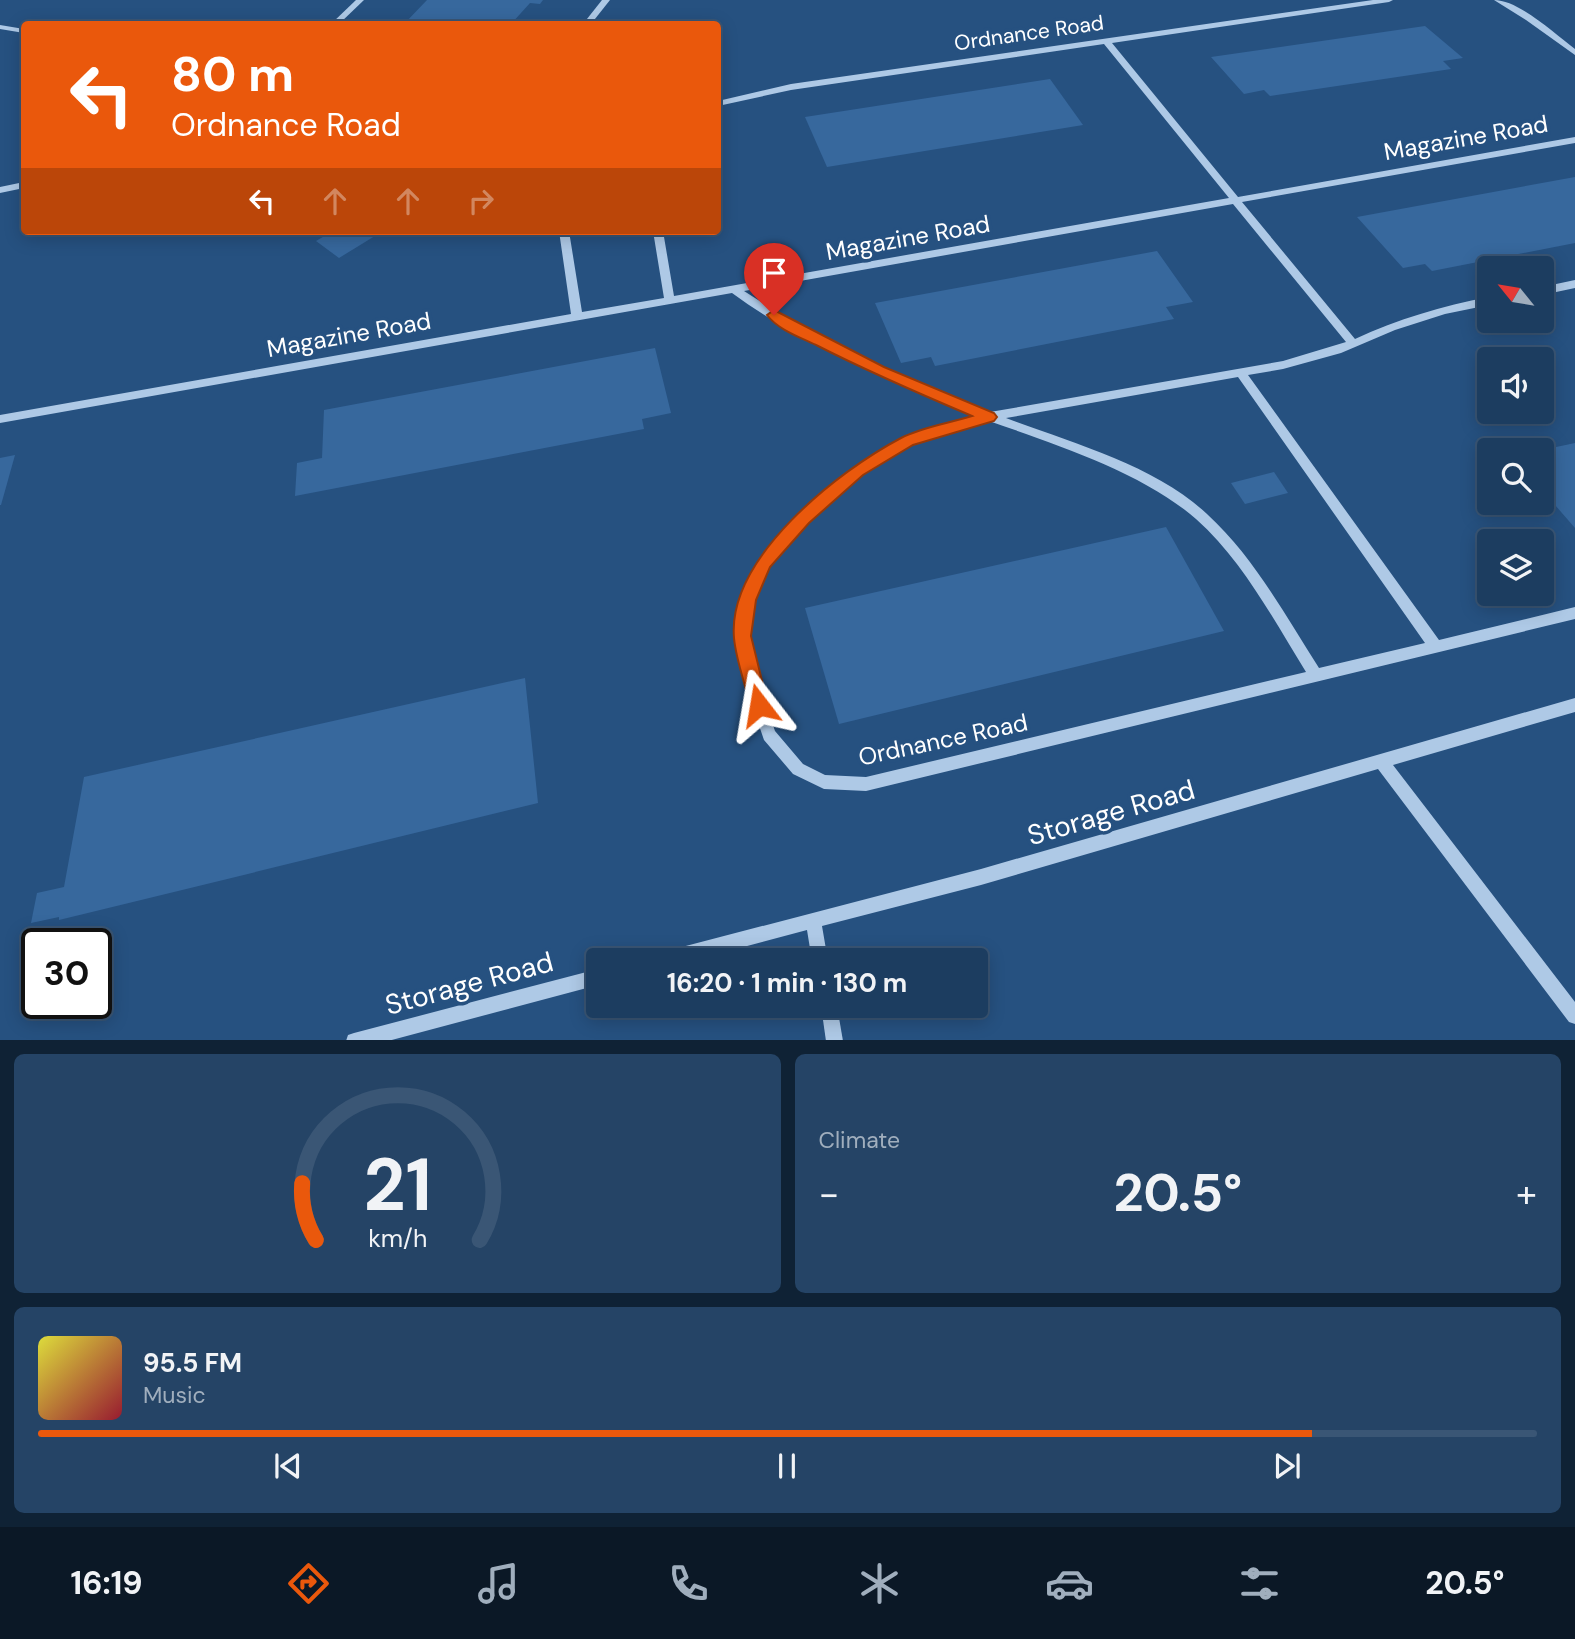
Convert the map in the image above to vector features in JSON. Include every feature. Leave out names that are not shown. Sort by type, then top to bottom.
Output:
[{"type":"street","points":[[338,21],[360,0]]},
{"type":"street","points":[[589,21],[606,0]]},
{"type":"street","name":"Ordnance Road","points":[[721,102],[791,87],[1389,0]]},
{"type":"street","points":[[1498,0],[1529,18],[1575,53]]},
{"type":"street","points":[[0,27],[21,30]]},
{"type":"street","points":[[1106,41],[1353,344]]},
{"type":"street","name":"Magazine Road","points":[[0,419],[1575,140]]},
{"type":"street","points":[[0,190],[21,186]]},
{"type":"street","points":[[565,235],[577,316]]},
{"type":"street","points":[[659,235],[670,301]]},
{"type":"street","points":[[1554,288],[1575,284]]},
{"type":"street","points":[[736,290],[806,334],[879,371],[989,417],[1109,462],[1165,492],[1200,515],[1243,563],[1316,676]]},
{"type":"street","name":"Ordnance Road","points":[[1477,303],[1444,310],[1391,327],[1353,344],[1283,365],[989,417],[909,441],[858,471],[803,519],[764,563],[748,600],[742,636],[759,705],[769,735],[798,769],[824,782],[866,784],[1575,613]]},
{"type":"street","points":[[1240,372],[1436,647]]},
{"type":"street","name":"Storage Road","points":[[709,948],[981,877],[1575,705]]},
{"type":"street","points":[[1381,761],[1575,1016]]},
{"type":"street","points":[[813,921],[818,948]]},
{"type":"street","name":"Storage Road","points":[[358,1040],[586,980]]},
{"type":"street","points":[[831,1018],[835,1040]]},
{"type":"building","points":[[427,0],[543,0],[540,4],[530,3],[514,21],[407,21]]},
{"type":"building","points":[[1425,26],[1463,58],[1443,61],[1451,69],[1270,96],[1264,90],[1244,94],[1211,57]]},
{"type":"building","points":[[1050,79],[1083,125],[827,167],[805,117]]},
{"type":"building","points":[[1575,177],[1575,243],[1509,256],[1477,256],[1477,262],[1432,271],[1425,264],[1403,268],[1357,217]]},
{"type":"building","points":[[326,235],[376,235],[339,258],[316,241]]},
{"type":"building","points":[[1157,251],[1193,302],[1166,307],[1174,319],[935,366],[931,357],[901,363],[875,303]]},
{"type":"building","points":[[655,348],[671,413],[642,419],[644,429],[295,496],[297,463],[322,458],[324,410]]},
{"type":"building","points":[[1575,443],[1575,528],[1554,504],[1554,447]]},
{"type":"building","points":[[15,455],[1,505],[0,505],[0,458]]},
{"type":"building","points":[[1274,472],[1288,493],[1245,504],[1231,483]]},
{"type":"building","points":[[1166,527],[1224,631],[839,724],[805,608]]},
{"type":"building","points":[[525,678],[538,803],[59,920],[59,917],[31,923],[37,893],[64,887],[84,777]]},
{"type":"route","points":[[759,705],[742,636],[748,600],[764,563],[803,519],[858,471],[909,441],[989,417],[879,371],[793,328],[774,315]]}]
